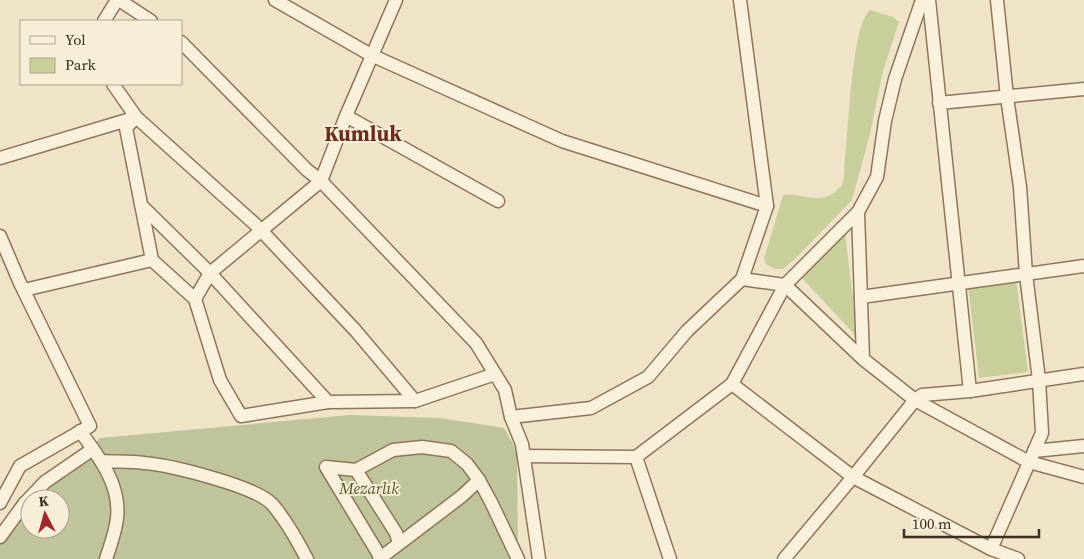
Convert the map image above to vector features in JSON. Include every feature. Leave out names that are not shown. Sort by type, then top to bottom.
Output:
[{"type":"street","points":[[105,20],[118,0],[149,20]]},
{"type":"street","points":[[275,0],[371,55],[562,141],[767,206]]},
{"type":"street","points":[[195,299],[210,273],[321,182],[371,55],[396,0]]},
{"type":"street","points":[[510,417],[591,408],[648,376],[687,331],[742,279],[767,206],[740,0]]},
{"type":"street","points":[[523,450],[636,457],[732,384],[785,285],[858,212],[877,177],[885,121],[895,79],[922,0]]},
{"type":"street","points":[[929,0],[970,391]]},
{"type":"street","points":[[991,549],[1042,433],[1039,380],[1026,274],[1020,187],[1007,97],[997,0]]},
{"type":"street","points":[[182,43],[321,182],[476,343],[504,390],[510,417],[523,450],[538,554],[518,559],[492,502],[479,480],[467,464],[451,451],[422,447],[393,450],[356,470],[326,467],[380,558],[462,496],[479,480]]},
{"type":"street","points":[[114,85],[136,117],[262,232],[355,330],[415,401]]},
{"type":"street","points":[[940,103],[1084,89]]},
{"type":"street","points":[[346,116],[498,201]]},
{"type":"street","points":[[136,117],[126,128],[152,260],[195,299],[220,380],[241,416],[328,402],[415,401],[495,374]]},
{"type":"street","points":[[0,158],[136,117]]},
{"type":"street","points":[[141,205],[210,273],[328,402]]},
{"type":"street","points":[[858,212],[863,359]]},
{"type":"street","points":[[0,236],[90,426],[20,466],[0,503]]},
{"type":"street","points":[[24,290],[152,260]]},
{"type":"street","points":[[861,297],[1084,266]]},
{"type":"street","points":[[742,279],[785,285],[863,359],[915,400],[1031,456],[1084,477]]},
{"type":"street","points":[[784,559],[915,400],[922,395],[970,391],[1084,374]]},
{"type":"street","points":[[732,384],[853,477],[991,549],[1018,559]]},
{"type":"street","points":[[80,432],[102,461],[117,497],[117,519],[106,559]]},
{"type":"street","points":[[1031,456],[1084,446]]},
{"type":"street","points":[[0,537],[24,504],[45,482],[93,449]]},
{"type":"street","points":[[636,457],[670,559]]},
{"type":"street","points":[[102,461],[145,463],[244,488],[271,503],[294,536],[307,559]]},
{"type":"street","points":[[356,470],[396,533],[399,543]]},
{"type":"green space","points":[[870,10],[893,17],[899,22],[883,71],[870,134],[852,200],[795,259],[783,269],[775,269],[766,264],[764,259],[783,195],[821,198],[834,193],[842,185],[855,57],[864,20]]},
{"type":"green space","points":[[845,234],[858,338],[800,276]]},
{"type":"green space","points":[[1016,279],[1028,372],[979,378],[968,285]]},
{"type":"green space","name":"Mezarlık","points":[[350,415],[440,418],[504,428],[517,451],[518,559],[0,559],[0,537],[20,517],[20,539],[70,539],[70,489],[48,489],[100,438]]},
{"type":"district","name":"Kumluk","points":[[363,134]]}]
